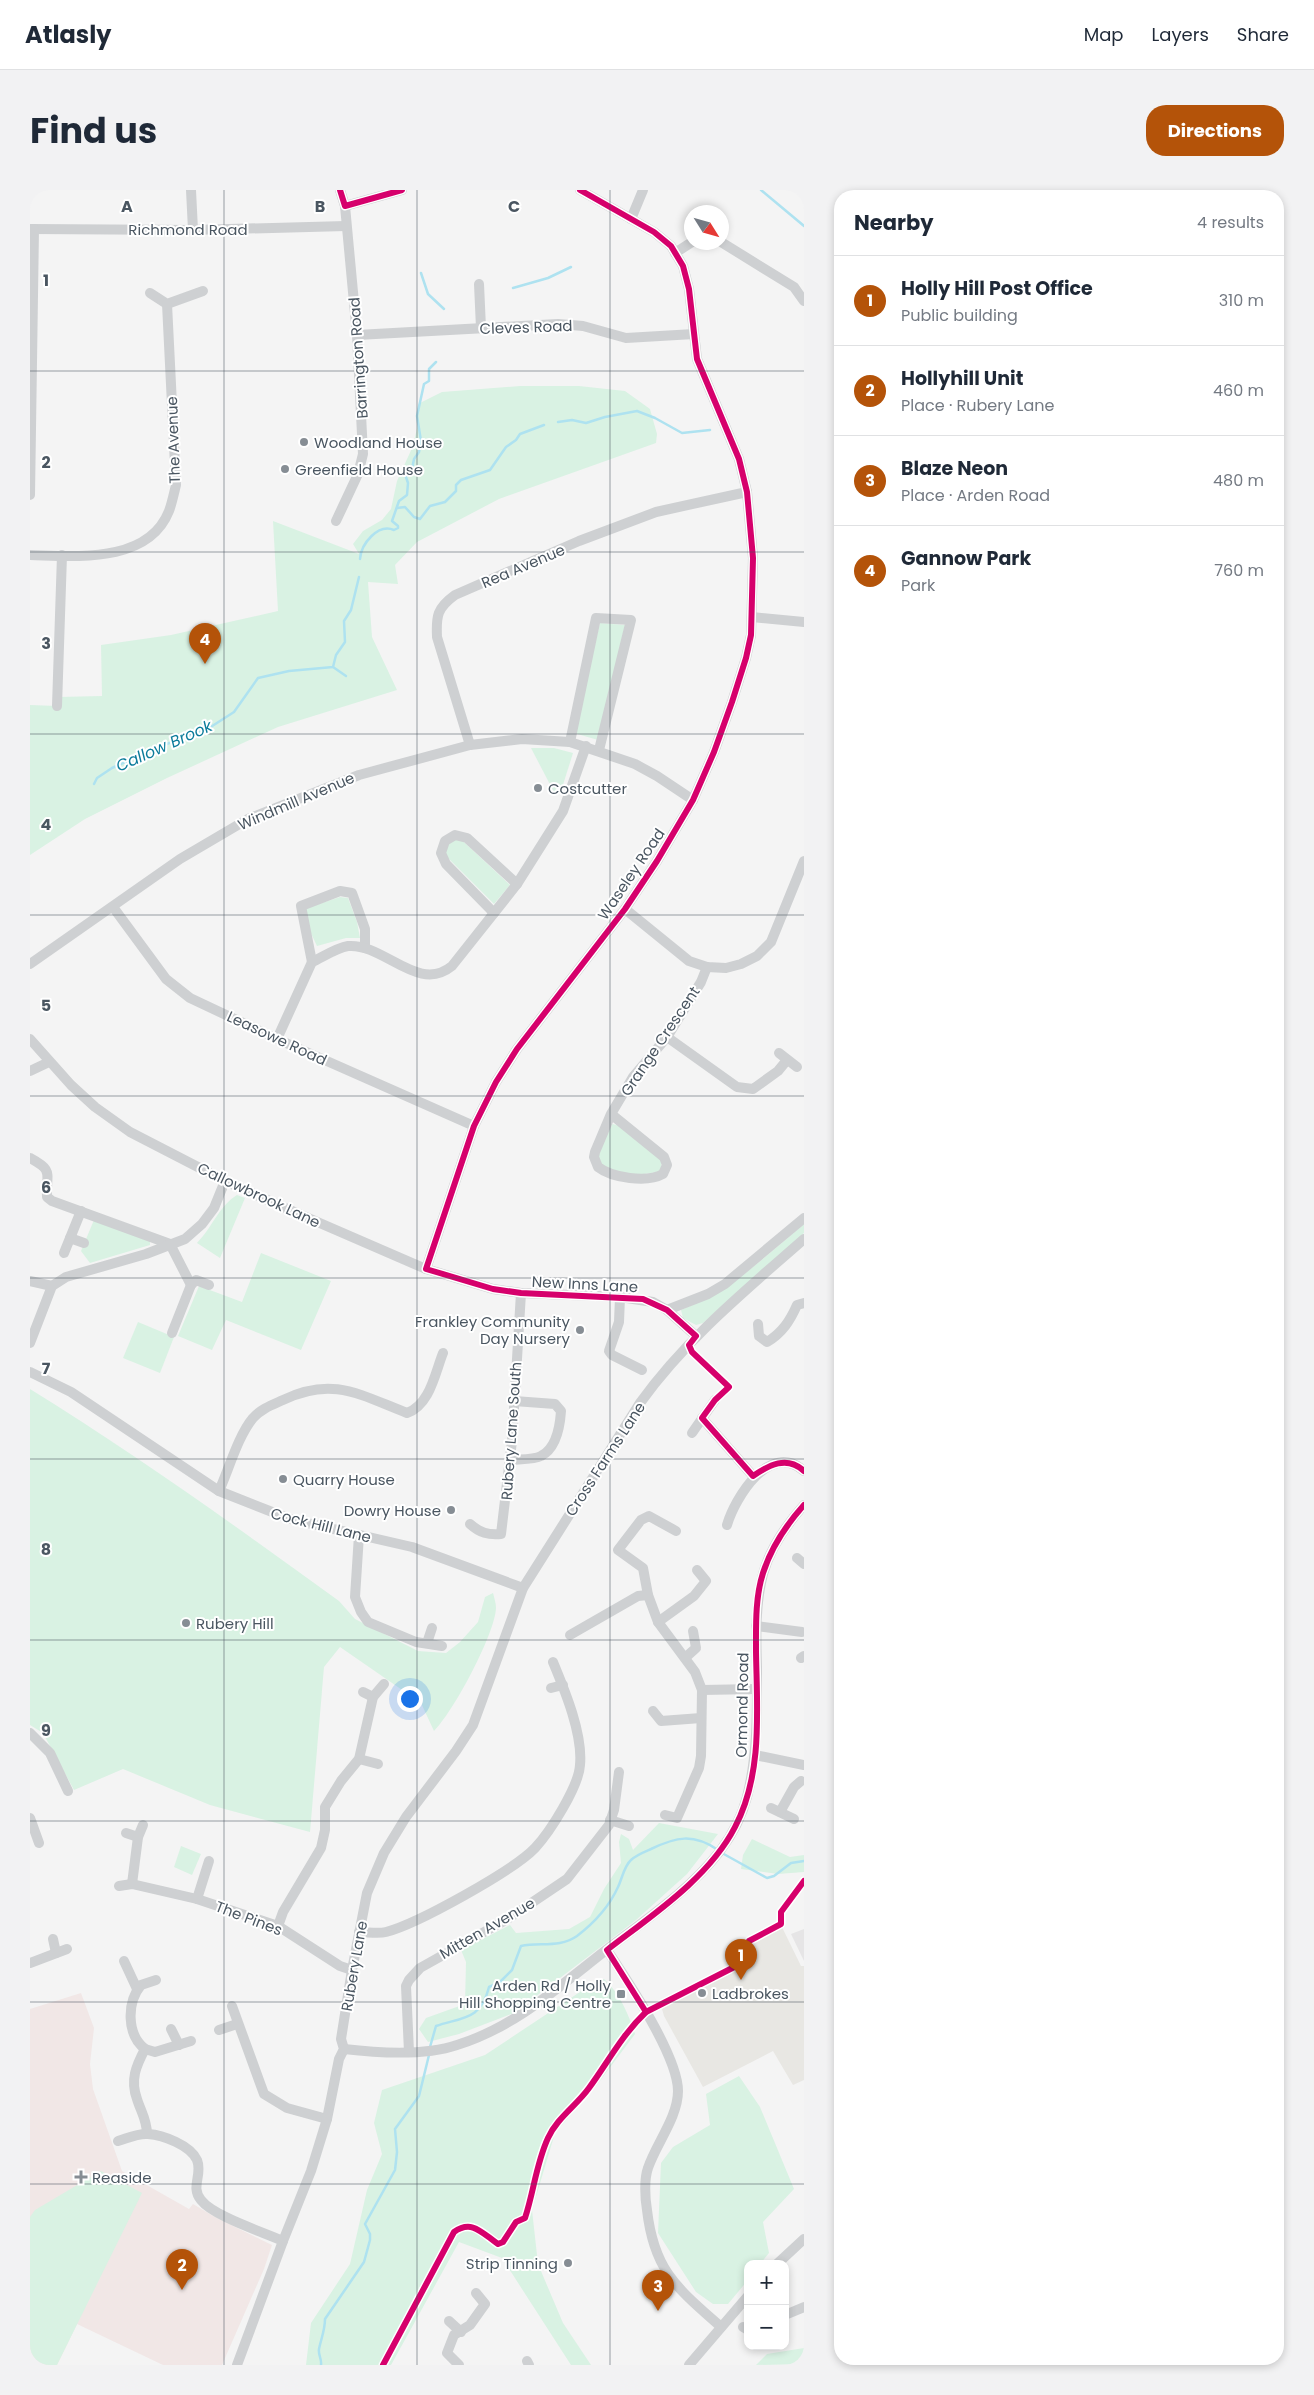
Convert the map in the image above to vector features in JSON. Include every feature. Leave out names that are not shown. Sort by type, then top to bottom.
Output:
[{"type":"street","points":[[191,190],[192,230]]},
{"type":"street","name":"Barrington Road","points":[[336,521],[358,474],[363,454],[357,335],[345,206],[340,190]]},
{"type":"street","points":[[345,206],[402,190]]},
{"type":"street","points":[[580,190],[654,232],[675,253],[684,247]]},
{"type":"street","points":[[631,219],[643,190]]},
{"type":"street","name":"Richmond Road","points":[[32,229],[192,230],[346,226]]},
{"type":"street","points":[[30,494],[32,229]]},
{"type":"street","points":[[729,247],[794,287],[804,301]]},
{"type":"street","name":"Waseley Road","points":[[426,1269],[474,1126],[496,1082],[517,1049],[625,909],[657,861],[693,800],[714,752],[746,658],[752,617],[754,558],[747,492],[739,459],[697,359],[689,290],[683,266],[675,253]]},
{"type":"street","points":[[479,284],[481,328]]},
{"type":"street","points":[[150,293],[167,304],[202,291]]},
{"type":"street","name":"The Avenue","points":[[30,555],[62,556],[121,551],[140,542],[156,530],[169,512],[176,485],[167,304]]},
{"type":"street","name":"Cleves Road","points":[[357,335],[558,324],[583,326],[626,338],[694,334]]},
{"type":"street","name":"Rea Avenue","points":[[470,745],[437,637],[437,620],[442,604],[455,595],[561,549],[656,512],[747,492]]},
{"type":"street","points":[[58,706],[62,556]]},
{"type":"street","points":[[752,617],[804,622]]},
{"type":"street","points":[[570,742],[596,618],[631,620],[599,750]]},
{"type":"street","name":"Windmill Avenue","points":[[30,964],[180,859],[248,819],[359,775],[470,745],[522,739],[570,742],[599,750],[634,764],[657,776],[693,800]]},
{"type":"street","points":[[312,962],[347,946],[365,948],[419,974],[442,974],[452,966],[517,884],[563,811],[586,746]]},
{"type":"street","points":[[494,913],[446,864],[441,854],[446,841],[455,835],[467,838],[517,884]]},
{"type":"street","points":[[625,909],[688,961],[707,967],[726,968],[741,964],[757,956],[771,942],[804,861]]},
{"type":"street","points":[[276,1039],[312,962],[301,906],[340,891],[352,893],[365,929],[365,948]]},
{"type":"street","name":"Leasowe Road","points":[[112,907],[173,986],[190,998],[276,1039],[474,1126]]},
{"type":"street","name":"Grange Crescent","points":[[612,1114],[664,1157],[667,1165],[663,1174],[654,1178],[618,1177],[598,1167],[594,1157],[595,1152],[612,1114],[633,1077],[667,1037],[701,982],[707,967]]},
{"type":"street","points":[[667,1037],[737,1087],[753,1089],[778,1070],[787,1060]]},
{"type":"street","name":"Callowbrook Lane","points":[[30,1038],[49,1062],[95,1107],[130,1132],[225,1181],[426,1269],[493,1289],[521,1293]]},
{"type":"street","points":[[779,1052],[797,1067]]},
{"type":"street","points":[[30,1072],[49,1062]]},
{"type":"street","points":[[30,1158],[45,1166],[49,1175],[47,1197],[60,1205],[170,1244],[191,1285]]},
{"type":"street","points":[[30,1343],[52,1286],[66,1277],[146,1254],[184,1238],[202,1224],[214,1208],[225,1181]]},
{"type":"street","points":[[64,1253],[80,1211]]},
{"type":"street","points":[[667,1310],[708,1294],[725,1284],[804,1218]]},
{"type":"street","points":[[70,1238],[84,1242]]},
{"type":"street","points":[[696,1336],[804,1239]]},
{"type":"street","points":[[172,1333],[191,1285],[196,1280],[209,1285]]},
{"type":"street","points":[[30,1281],[52,1286]]},
{"type":"street","name":"New Inns Lane","points":[[521,1293],[643,1299],[667,1310],[696,1336]]},
{"type":"street","name":"Rubery Lane South","points":[[470,1524],[477,1531],[488,1535],[501,1534],[510,1460],[521,1293]]},
{"type":"street","points":[[620,1297],[619,1322],[609,1346],[609,1351],[612,1356],[642,1370]]},
{"type":"street","points":[[758,1324],[759,1336],[767,1342],[782,1330],[790,1320],[797,1305],[804,1303]]},
{"type":"street","name":"Cross Farms Lane","points":[[523,1588],[640,1403],[660,1375],[696,1336]]},
{"type":"street","points":[[219,1491],[245,1431],[253,1418],[267,1407],[297,1393],[339,1388],[407,1413],[417,1410],[426,1398],[443,1352]]},
{"type":"street","name":"Cock Hill Lane","points":[[30,1372],[72,1392],[219,1491],[290,1519],[412,1547],[523,1588]]},
{"type":"street","points":[[692,1433],[715,1400]]},
{"type":"street","points":[[510,1460],[541,1456],[552,1446],[560,1427],[561,1411],[555,1404],[514,1401]]},
{"type":"street","points":[[702,1418],[753,1476]]},
{"type":"street","points":[[727,1525],[731,1510],[753,1476],[776,1463],[790,1463],[804,1471]]},
{"type":"street","name":"Ormond Road","points":[[344,2050],[409,2052],[454,2046],[487,2035],[518,2017],[673,1898],[720,1851],[741,1814],[750,1784],[755,1755],[756,1626],[758,1595],[763,1573],[781,1536],[804,1505]]},
{"type":"street","points":[[664,1815],[677,1818],[698,1768],[701,1756],[702,1690],[695,1672],[686,1657],[658,1622],[648,1595],[643,1568],[618,1550],[642,1520],[650,1516],[676,1531]]},
{"type":"street","points":[[359,1535],[355,1597],[361,1612],[368,1622],[416,1642],[442,1646]]},
{"type":"street","points":[[658,1622],[694,1596],[706,1581],[697,1570]]},
{"type":"street","name":"Rubery Lane","points":[[237,2365],[282,2241],[311,2172],[327,2119],[339,2059],[344,2050],[341,2039],[367,1893],[392,1837],[456,1751],[473,1724],[523,1588]]},
{"type":"street","points":[[570,1635],[638,1596],[648,1595]]},
{"type":"street","points":[[756,1626],[803,1632]]},
{"type":"street","points":[[426,1643],[432,1628]]},
{"type":"street","points":[[686,1657],[696,1648],[693,1632]]},
{"type":"street","points":[[359,1932],[384,1932],[405,1925],[506,1870],[535,1848],[572,1791],[578,1779],[581,1764],[580,1748],[563,1684],[553,1662]]},
{"type":"street","points":[[278,1926],[283,1912],[321,1848],[325,1830],[325,1807],[341,1781],[359,1760],[373,1697],[384,1684]]},
{"type":"street","points":[[551,1688],[563,1684]]},
{"type":"street","points":[[702,1690],[757,1688]]},
{"type":"street","points":[[363,1692],[373,1697]]},
{"type":"street","points":[[653,1711],[661,1721],[701,1718]]},
{"type":"street","points":[[30,1733],[50,1753],[68,1791]]},
{"type":"street","points":[[755,1755],[801,1765],[802,1782],[794,1787],[776,1810],[794,1819]]},
{"type":"street","points":[[359,1760],[378,1764]]},
{"type":"street","name":"Mitten Avenue","points":[[409,2052],[406,1986],[414,1974],[441,1955],[509,1918],[567,1879],[609,1825],[619,1772]]},
{"type":"street","points":[[30,1818],[39,1843]]},
{"type":"street","points":[[610,1820],[629,1826]]},
{"type":"street","points":[[132,1884],[138,1837],[143,1825]]},
{"type":"street","points":[[126,1833],[138,1837]]},
{"type":"street","name":"The Pines","points":[[197,1899],[209,1862]]},
{"type":"street","name":"The Pines","points":[[119,1886],[132,1884],[197,1899],[278,1926],[340,1966],[352,1970]]},
{"type":"street","points":[[53,1939],[56,1953]]},
{"type":"street","points":[[30,1963],[67,1949]]},
{"type":"street","points":[[607,1950],[642,2005],[666,2050],[678,2090],[671,2116],[647,2170],[646,2202],[649,2231],[659,2263],[684,2294],[721,2327]]},
{"type":"street","points":[[124,1961],[137,1990]]},
{"type":"street","points":[[156,1980],[141,1985],[131,2002],[132,2028],[139,2045],[155,2052],[191,2041]]},
{"type":"street","points":[[232,2006],[264,2094],[287,2108],[327,2119]]},
{"type":"street","points":[[219,2030],[237,2024]]},
{"type":"street","points":[[170,2029],[179,2045]]},
{"type":"street","points":[[145,2049],[135,2068],[133,2083],[137,2100],[147,2120],[147,2134]]},
{"type":"street","points":[[118,2141],[147,2134],[172,2140],[188,2150],[197,2160],[198,2169],[195,2190],[201,2201],[216,2212],[282,2241]]},
{"type":"street","points":[[781,2260],[804,2239]]},
{"type":"street","points":[[459,2365],[447,2353],[454,2335],[470,2326],[485,2304],[476,2292]]},
{"type":"street","points":[[689,2365],[744,2301]]},
{"type":"street","points":[[789,2313],[804,2307]]},
{"type":"street","points":[[449,2321],[460,2332]]},
{"type":"shaded area","points":[[779,1921],[801,1966],[804,1966],[804,2080],[793,2085],[773,2051],[703,2087],[664,2016],[660,2002],[744,1959],[740,1950],[746,1939]]},
{"type":"shaded area","points":[[804,1929],[804,1961],[791,1934]]},
{"type":"shaded area","name":"Reaside","points":[[81,1993],[94,2028],[90,2064],[93,2089],[122,2171],[189,2209],[193,2204],[272,2245],[264,2269],[222,2365],[163,2365],[77,2324],[57,2365],[30,2365],[30,2009]]},
{"type":"green space","points":[[520,386],[579,386],[625,391],[650,409],[657,434],[656,443],[499,499],[417,542],[395,565],[398,584],[368,582],[372,637],[397,690],[278,727],[167,778],[85,819],[30,855],[30,705],[57,706],[58,697],[102,696],[101,645],[171,635],[278,611],[273,521],[359,554],[353,544],[363,531],[382,520],[391,509],[397,481],[413,446],[418,424],[418,404],[442,392]]},
{"type":"green space","points":[[600,623],[625,625],[598,740],[574,733]]},
{"type":"green space","points":[[531,748],[554,748],[573,753],[562,788],[556,796]]},
{"type":"green space","points":[[453,839],[460,839],[465,843],[510,885],[494,904],[444,854],[446,846]]},
{"type":"green space","points":[[340,897],[348,898],[357,922],[360,938],[346,938],[317,946],[308,927],[304,909]]},
{"type":"green space","points":[[612,1124],[631,1134],[662,1160],[661,1171],[632,1174],[618,1173],[603,1168],[598,1156]]},
{"type":"green space","points":[[237,1195],[245,1198],[220,1258],[197,1243],[225,1205]]},
{"type":"green space","points":[[94,1220],[150,1240],[150,1245],[90,1263],[81,1251]]},
{"type":"green space","points":[[804,1224],[804,1233],[703,1323],[696,1325],[683,1318],[681,1310],[731,1283],[761,1261]]},
{"type":"green space","points":[[261,1253],[331,1281],[301,1350],[226,1320],[212,1350],[178,1336],[199,1286],[242,1302]]},
{"type":"green space","points":[[138,1322],[174,1337],[160,1373],[123,1358]]},
{"type":"green space","points":[[30,1389],[110,1440],[225,1519],[339,1601],[355,1619],[418,1651],[446,1653],[460,1642],[478,1622],[485,1597],[493,1593],[496,1608],[489,1636],[462,1691],[442,1722],[434,1731],[421,1703],[340,1647],[324,1667],[310,1832],[210,1805],[123,1769],[74,1790],[43,1733],[30,1725]]},
{"type":"green space","points":[[659,1823],[718,1834],[687,1874],[636,1920],[514,2013],[459,2034],[428,2042],[419,2029],[426,2018],[465,2004],[466,1962],[461,1950],[510,1925],[516,1933],[569,1929],[590,1917],[604,1889],[621,1863],[619,1842],[621,1834],[629,1839],[633,1850]]},
{"type":"green space","points":[[752,1839],[790,1857],[804,1855],[804,1872],[778,1874],[741,1869],[743,1855]]},
{"type":"green space","points":[[181,1846],[201,1854],[192,1875],[174,1867]]},
{"type":"green space","points":[[604,1979],[623,2004],[635,2034],[596,2086],[555,2133],[532,2210],[538,2264],[563,2323],[591,2365],[571,2365],[502,2258],[459,2242],[391,2365],[306,2365],[311,2323],[350,2264],[367,2190],[382,2154],[374,2123],[382,2090],[485,2055],[598,1980]]},
{"type":"green space","points":[[739,2076],[760,2107],[794,2189],[763,2222],[769,2253],[763,2260],[744,2260],[744,2285],[728,2304],[713,2304],[696,2292],[658,2233],[661,2163],[673,2147],[710,2125],[706,2094]]},
{"type":"green space","points":[[101,2171],[142,2193],[57,2365],[30,2365],[30,2217],[35,2210]]},
{"type":"green space","points":[[804,2348],[804,2364],[756,2365],[767,2354]]},
{"type":"waterway","points":[[761,190],[804,226]]},
{"type":"waterway","points":[[513,288],[548,278],[571,267]]},
{"type":"waterway","points":[[421,273],[428,294],[444,309]]},
{"type":"waterway","points":[[360,559],[363,547],[371,536],[382,529],[394,530],[398,528],[392,521],[399,501],[407,495],[408,483],[405,474],[412,469],[414,459],[419,452],[421,441],[417,416],[424,384],[429,381],[429,369],[436,362]]},
{"type":"waterway","points":[[558,422],[572,420],[586,423],[637,411],[655,418],[682,433],[710,430]]},
{"type":"waterway","points":[[397,508],[405,507],[414,517],[420,519],[430,506],[445,502],[456,491],[456,485],[461,480],[490,470],[506,447],[516,440],[520,434],[544,425]]},
{"type":"waterway","name":"Callow Brook","points":[[94,784],[97,778],[112,768],[161,746],[206,730],[234,712],[258,678],[289,671],[333,667],[336,655],[345,642],[344,621],[351,610],[359,577]]},
{"type":"waterway","points":[[333,667],[346,676]]},
{"type":"waterway","points":[[430,2047],[436,2026],[470,2015],[481,2006],[486,1998],[489,1987],[500,1982],[512,1970],[521,1946],[564,1942],[577,1936],[589,1926],[610,1901],[627,1866],[635,1857],[668,1842],[684,1839],[700,1841],[718,1850]]},
{"type":"waterway","points":[[722,1853],[767,1878],[774,1876],[791,1863],[804,1861]]},
{"type":"waterway","points":[[321,2365],[319,2349],[325,2319],[364,2262],[370,2240],[370,2234],[365,2224],[395,2170],[397,2152],[395,2129],[419,2096],[429,2055]]},
{"type":"cycle path","points":[[340,190],[345,206],[402,190]]},
{"type":"cycle path","points":[[580,190],[654,232],[671,246],[683,266],[689,289],[697,359],[739,459],[747,492],[753,558],[751,635],[732,702],[714,752],[693,800],[657,861],[625,909],[517,1049],[496,1082],[474,1126],[426,1269],[493,1289],[521,1293],[643,1299],[667,1310],[696,1336],[689,1345],[692,1352],[729,1387],[715,1400],[702,1418],[753,1476],[765,1468],[778,1463],[791,1463],[804,1471]]},
{"type":"cycle path","points":[[646,2012],[607,1950],[660,1910],[695,1879],[724,1846],[744,1807],[754,1764],[756,1741],[756,1622],[760,1583],[766,1564],[775,1546],[804,1505]]},
{"type":"cycle path","points":[[383,2365],[454,2232],[460,2228],[472,2227],[498,2244],[503,2242],[516,2222],[525,2218],[548,2138],[562,2118],[589,2088],[622,2039],[637,2021],[646,2012],[748,1960],[744,1950],[749,1941],[781,1924],[781,1912],[804,1881]]},
{"type":"place","name":"Woodland House","points":[[304,442]]},
{"type":"place","name":"Greenfield House","points":[[285,469]]},
{"type":"place","name":"Gannow Park","points":[[205,664]]},
{"type":"place","name":"Costcutter","points":[[538,788]]},
{"type":"place","name":"Frankley Community Day Nursery","points":[[580,1330]]},
{"type":"place","name":"Quarry House","points":[[283,1479]]},
{"type":"place","name":"Dowry House","points":[[451,1510]]},
{"type":"place","name":"Rubery Hill","points":[[186,1623]]},
{"type":"place","name":"Holly Hill Post Office","points":[[741,1980]]},
{"type":"place","name":"Ladbrokes","points":[[702,1993]]},
{"type":"place","name":"Arden Rd / Holly Hill Shopping Centre","points":[[621,1994]]},
{"type":"place","name":"Reaside","points":[[81,2177]]},
{"type":"place","name":"Strip Tinning","points":[[568,2263]]},
{"type":"place","name":"Hollyhill Unit","points":[[182,2290]]},
{"type":"place","name":"Blaze Neon","points":[[658,2311]]}]
